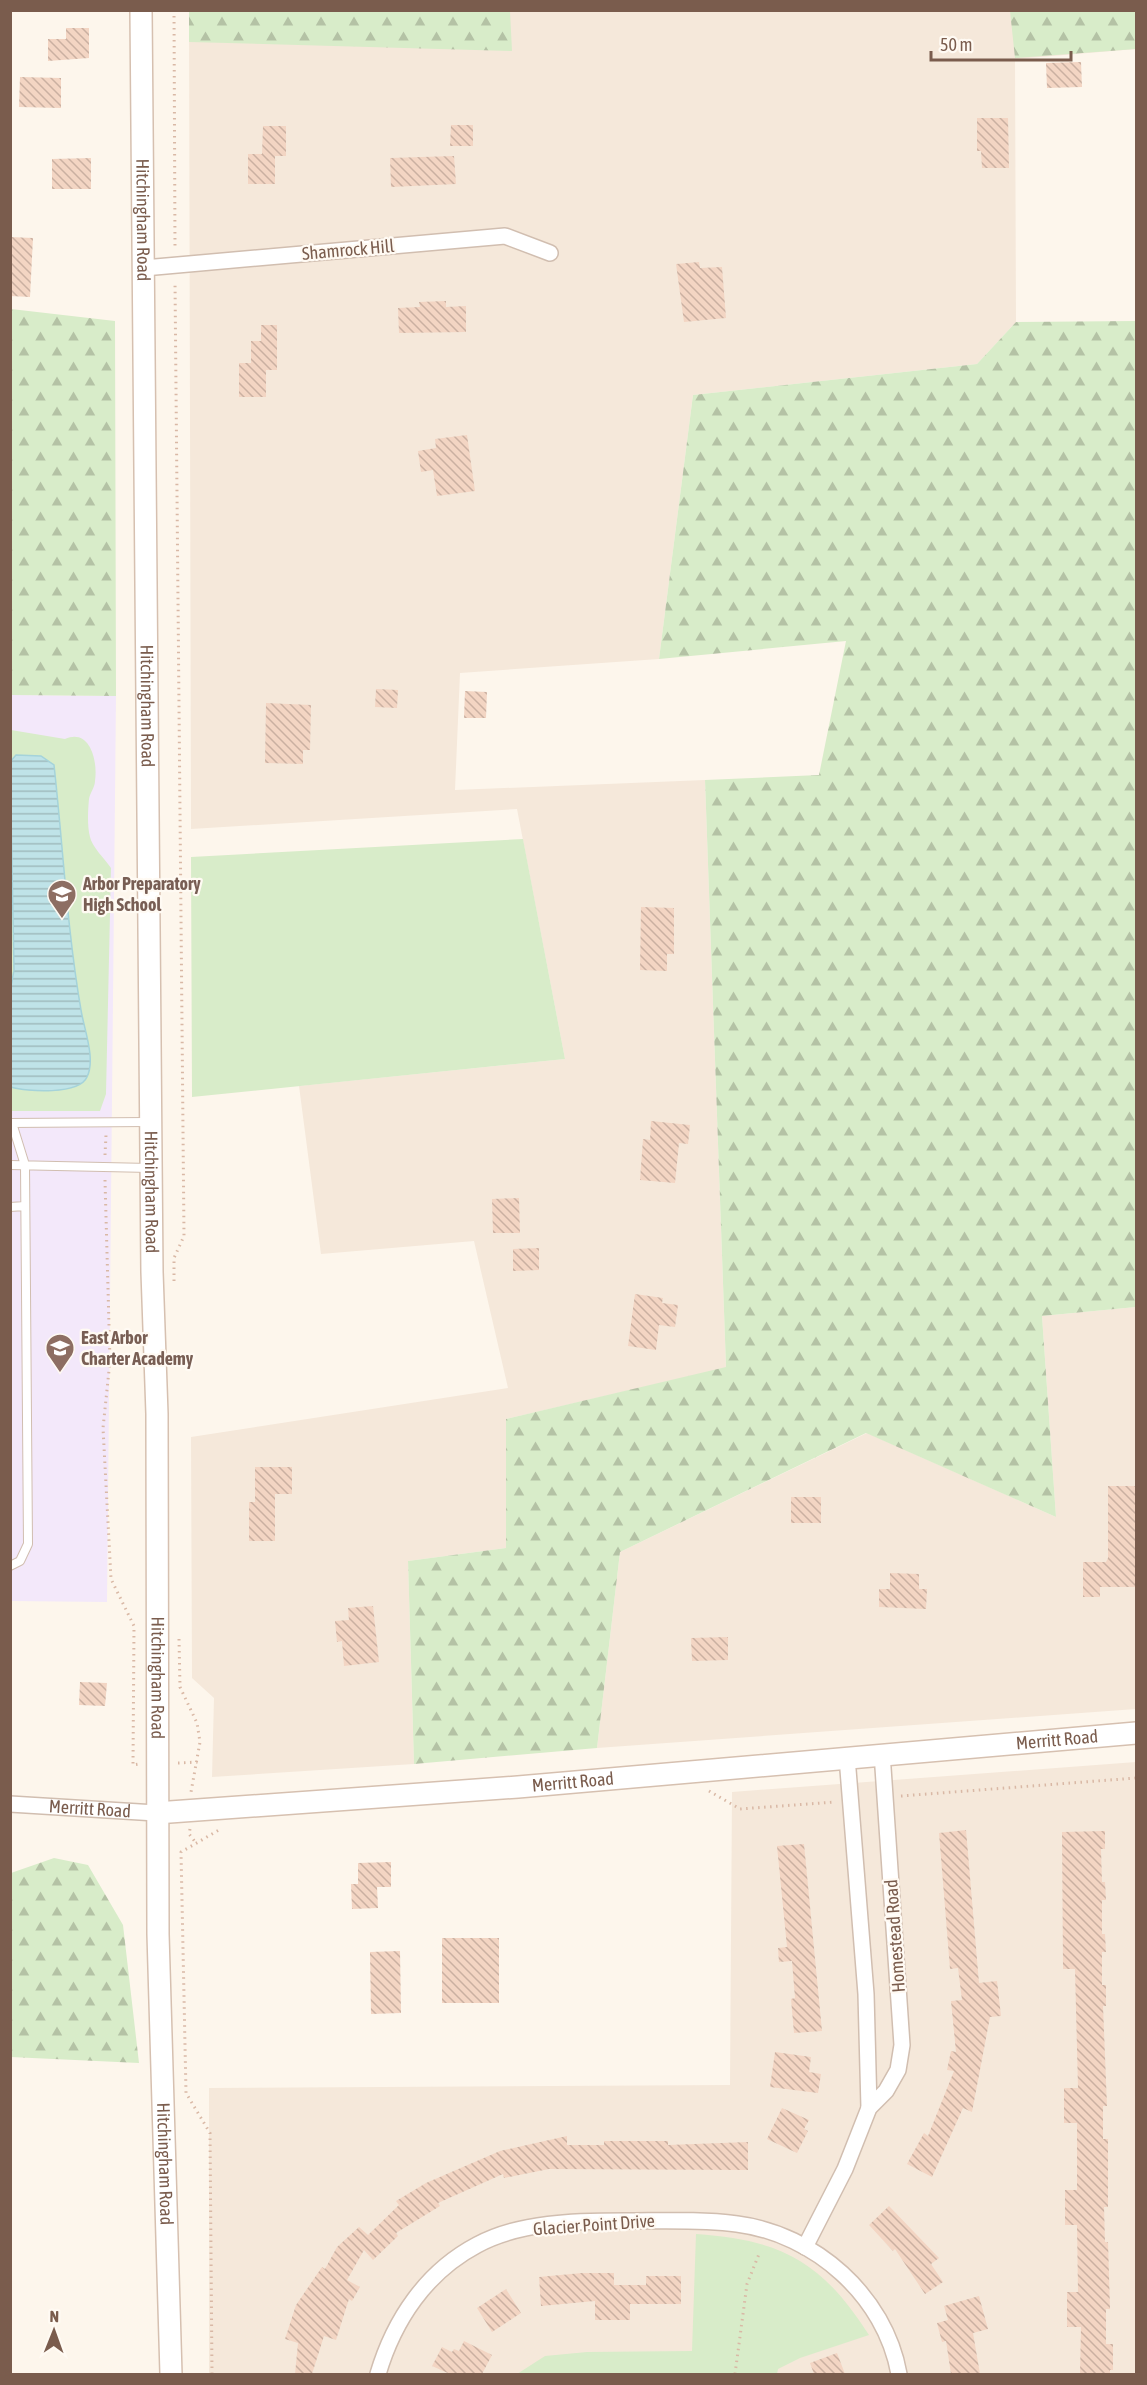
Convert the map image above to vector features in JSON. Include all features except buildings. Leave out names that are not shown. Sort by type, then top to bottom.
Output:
[{"type":"street","name":"Hitchingham Road","points":[[141,10],[152,1272],[157,1414],[158,1764],[156,1813],[171,2374]]},
{"type":"street","name":"Shamrock Hill","points":[[144,268],[505,236],[550,253]]},
{"type":"street","name":"Merritt Road","points":[[10,1804],[156,1813],[518,1787],[1137,1733]]},
{"type":"street","name":"Homestead Road","points":[[869,2108],[886,2091],[897,2070],[902,2045],[882,1754]]},
{"type":"street","name":"Homestead Road","points":[[805,2247],[845,2169],[869,2108],[866,1994],[847,1757]]},
{"type":"street","name":"Glacier Point Drive","points":[[378,2374],[395,2328],[412,2302],[431,2279],[477,2245],[505,2233],[562,2224],[612,2221],[727,2223],[776,2234],[805,2247],[843,2273],[869,2302],[893,2349],[898,2374]]},
{"type":"lane","points":[[10,1566],[20,1562],[28,1544],[25,1165],[11,1123],[152,1122]]},
{"type":"lane","points":[[10,1165],[105,1165],[152,1168]]},
{"type":"lane","points":[[10,1207],[25,1206]]},
{"type":"path","points":[[174,10],[183,1236],[174,1258],[174,1281]]},
{"type":"path","points":[[106,1122],[110,1361],[103,1428],[111,1579],[134,1626],[133,1765],[198,1762]]},
{"type":"path","points":[[179,1628],[180,1687],[197,1723],[200,1742],[192,1784],[189,1834],[196,1842]]},
{"type":"path","points":[[896,1796],[1137,1778]]},
{"type":"path","points":[[703,1788],[740,1809],[837,1802]]},
{"type":"path","points":[[212,2374],[210,2133],[186,2093],[181,1852],[217,1830],[229,1829]]},
{"type":"path","points":[[735,2374],[747,2284],[759,2254]]},
{"type":"shaded area","points":[[189,11],[1136,11],[1136,49],[1015,59],[1016,322],[977,364],[693,395],[659,659],[460,673],[455,790],[705,780],[726,1368],[506,1419],[506,1548],[408,1561],[414,1764],[212,1777],[214,1698],[192,1678],[191,1437],[508,1388],[474,1241],[321,1254],[299,1086],[565,1059],[517,809],[191,829]]},
{"type":"shaded area","points":[[11,695],[116,696],[107,1602],[11,1601]]},
{"type":"shaded area","points":[[1136,1307],[1136,1709],[597,1748],[620,1552],[867,1433],[1056,1517],[1042,1316]]},
{"type":"shaded area","points":[[1136,1762],[1136,2374],[209,2374],[209,2088],[730,2085],[732,1792]]},
{"type":"green space","points":[[189,11],[510,11],[512,51],[189,42]]},
{"type":"green space","points":[[1010,11],[1136,11],[1136,49],[1015,58]]},
{"type":"green space","points":[[11,309],[115,321],[116,696],[11,695]]},
{"type":"green space","points":[[1136,321],[1136,1307],[1042,1316],[1056,1517],[866,1433],[620,1552],[597,1748],[414,1764],[408,1561],[506,1548],[506,1419],[726,1367],[705,780],[819,775],[846,641],[659,659],[693,395],[977,364],[1016,322]]},
{"type":"green space","name":"Arbor Preparatory High School","points":[[11,730],[65,739],[81,738],[90,748],[95,764],[95,783],[89,799],[89,832],[93,845],[111,868],[106,1094],[100,1111],[11,1111]]},
{"type":"green space","points":[[523,839],[565,1059],[192,1097],[191,857]]},
{"type":"green space","points":[[54,1858],[88,1865],[123,1925],[139,2063],[11,2057],[11,1873]]},
{"type":"green space","points":[[696,2234],[753,2242],[777,2249],[798,2259],[834,2289],[869,2335],[800,2358],[778,2369],[777,2374],[517,2374],[545,2356],[587,2352],[692,2351]]},
{"type":"water","points":[[16,755],[41,756],[54,765],[72,949],[90,1062],[87,1077],[82,1083],[74,1087],[52,1091],[11,1087],[10,992],[14,970],[10,762]]},
{"type":"place","name":"Arbor Preparatory High School","points":[[62,920]]},
{"type":"place","name":"East Arbor Charter Academy","points":[[60,1374]]}]
